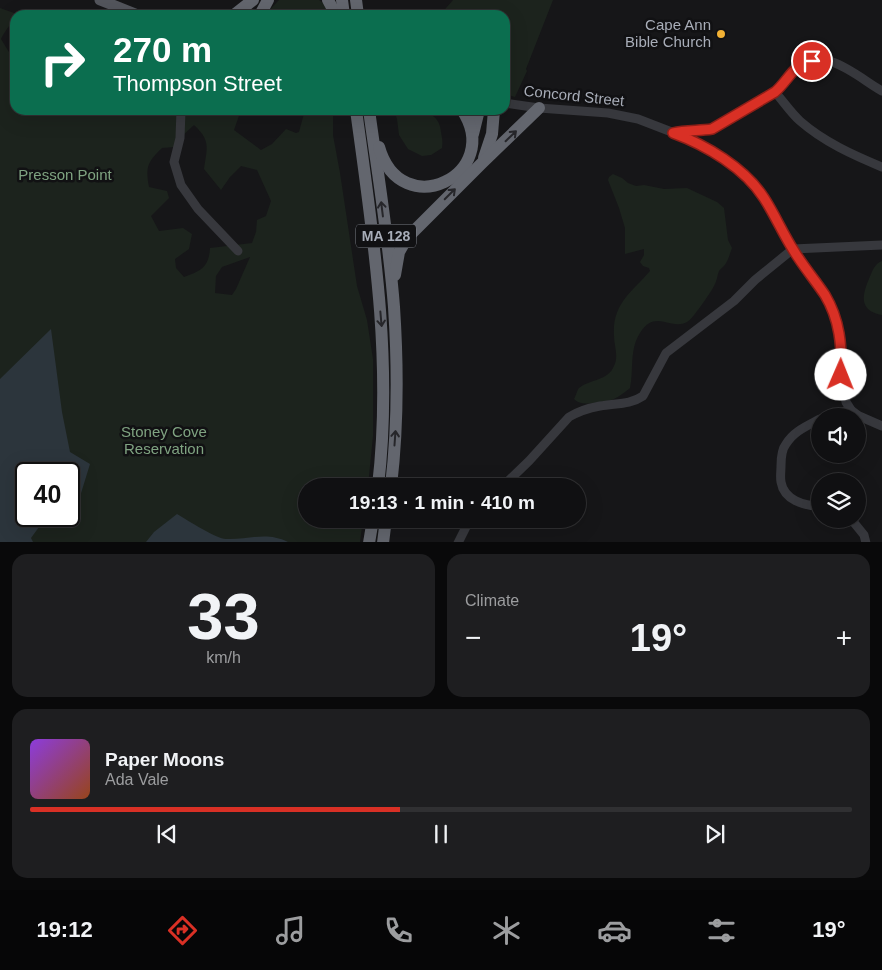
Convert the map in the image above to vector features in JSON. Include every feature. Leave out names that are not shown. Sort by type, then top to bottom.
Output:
[{"type":"highway","points":[[397,362],[395,276],[399,252],[403,244],[539,108]]},
{"type":"highway","name":"MA 128","points":[[357,115],[380,299],[382,332],[384,400],[379,478]]},
{"type":"highway","points":[[371,115],[381,154],[386,164],[397,177],[414,185],[434,186],[456,176],[463,168],[469,158],[478,115]]},
{"type":"highway","name":"MA 128","points":[[371,115],[392,289],[397,362],[396,435],[392,478]]},
{"type":"highway","points":[[464,115],[470,126],[472,138]]},
{"type":"highway","points":[[482,163],[488,151],[494,115]]},
{"type":"highway","points":[[369,542],[371,528]]},
{"type":"highway","points":[[383,542],[385,528]]},
{"type":"main road","points":[[100,0],[125,10]]},
{"type":"street","points":[[673,133],[686,130],[701,131],[712,129],[775,92],[799,65],[807,62],[820,61],[842,66],[859,74],[882,90]]},
{"type":"street","points":[[775,92],[799,120],[818,135],[841,149],[882,167]]},
{"type":"street","name":"Concord Street","points":[[510,104],[539,108],[608,113],[638,119],[695,141],[736,168],[749,179],[765,198],[793,249],[833,310],[841,341],[842,392],[849,408]]},
{"type":"street","points":[[180,115],[180,138],[174,162],[181,186],[198,209],[238,251]]},
{"type":"street","points":[[511,478],[570,417],[578,412],[601,405],[629,402],[643,396],[666,353],[728,306],[755,280],[793,249],[882,245]]},
{"type":"street","points":[[866,420],[882,426]]},
{"type":"street","points":[[811,424],[795,432],[784,446],[781,462],[781,482],[787,494],[798,502],[811,506]]},
{"type":"street","points":[[458,542],[465,528]]},
{"type":"street","points":[[858,528],[864,535],[866,542]]},
{"type":"green space","points":[[279,0],[319,0],[329,10],[270,10]]},
{"type":"green space","points":[[453,0],[553,0],[526,69],[527,71],[515,97],[510,96],[510,10],[444,10]]},
{"type":"green space","points":[[0,8],[10,12],[10,24],[1,39],[10,54],[10,115],[239,115],[234,130],[261,150],[272,144],[286,129],[296,133],[299,132],[304,115],[333,115],[333,135],[357,286],[367,320],[373,359],[373,436],[369,478],[298,478],[298,528],[362,528],[360,542],[0,542]],"holes":[[[194,125],[203,136],[207,145],[204,169],[221,190],[241,166],[257,170],[271,201],[266,216],[257,220],[256,232],[252,243],[210,248],[206,264],[195,273],[184,277],[176,268],[175,259],[189,249],[192,234],[183,228],[159,231],[151,216],[169,198],[167,191],[149,187],[147,174],[151,161],[162,148],[174,147],[180,138]],[[250,257],[232,295],[215,293],[216,276],[222,267]]]},
{"type":"green space","points":[[396,115],[431,115],[439,124],[442,148],[431,155],[422,156],[408,149],[399,135]]},
{"type":"green space","points":[[613,174],[636,186],[644,185],[664,189],[687,188],[717,202],[724,208],[728,240],[732,248],[729,257],[719,271],[712,289],[687,322],[675,324],[651,322],[640,333],[634,346],[630,388],[612,400],[582,403],[574,399],[579,388],[608,374],[614,366],[616,358],[614,325],[616,315],[624,300],[650,271],[649,268],[643,266],[640,262],[644,255],[644,249],[625,254],[625,228],[608,180]]},
{"type":"green space","points":[[882,261],[882,315],[866,307],[864,297],[872,271]]},
{"type":"shaded area","points":[[51,329],[62,412],[70,452],[90,464],[80,496],[80,462],[15,462],[15,527],[39,527],[31,538],[33,542],[0,542],[0,379]]},
{"type":"shaded area","points":[[177,514],[222,538],[234,539],[265,536],[288,542],[146,542],[154,532]]},
{"type":"place","name":"Cape Ann Bible Church","points":[[721,34]]},
{"type":"route","points":[[812,61],[799,65],[775,92],[712,129],[701,131],[686,130],[673,133],[695,141],[736,168],[749,179],[765,198],[793,249],[833,310],[841,341],[841,375]]},
{"type":"park label","name":"Presson Point","points":[[65,175]]},
{"type":"park label","name":"Stoney Cove Reservation","points":[[164,440]]}]
